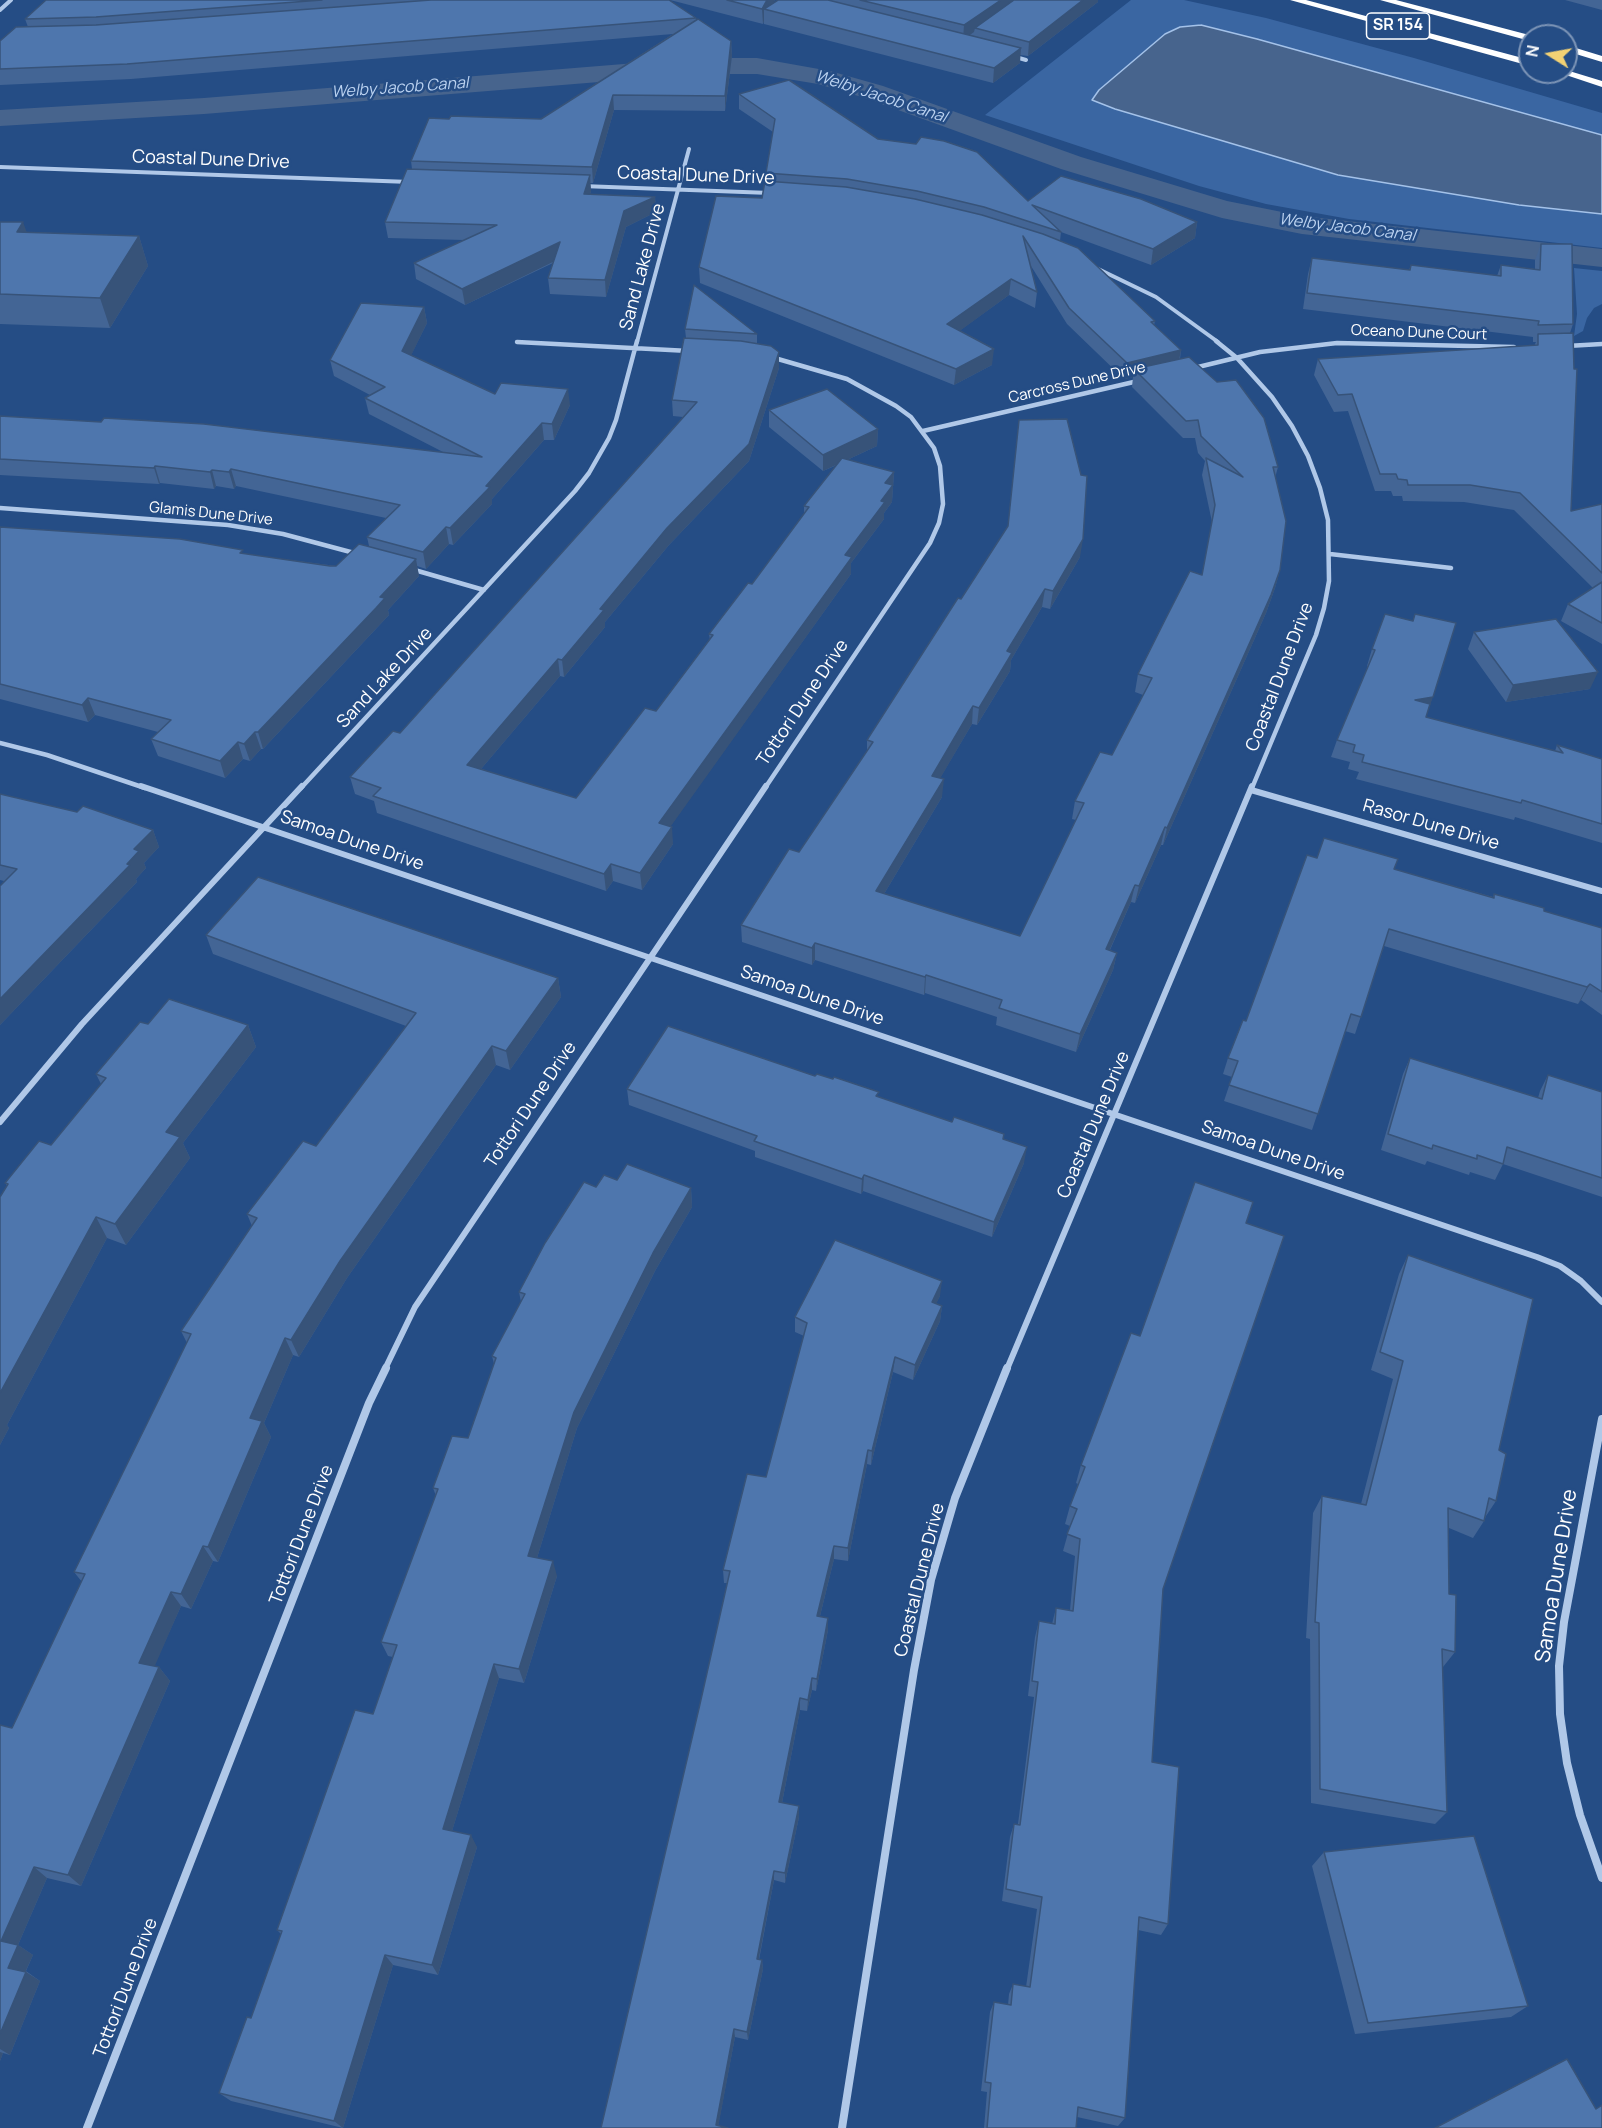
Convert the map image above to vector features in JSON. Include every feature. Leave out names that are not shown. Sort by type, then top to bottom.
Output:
[{"type":"highway","name":"SR 154","points":[[1295,0],[1518,60]]},
{"type":"highway","name":"SR 154","points":[[1385,0],[1518,35]]},
{"type":"highway","points":[[1578,52],[1602,59]]},
{"type":"highway","points":[[1578,77],[1602,84]]},
{"type":"street","points":[[0,10],[11,0]]},
{"type":"street","points":[[1006,54],[1026,60]]},
{"type":"street","name":"Sand Lake Drive","points":[[0,1122],[82,1024],[575,491],[600,456],[616,420],[689,149]]},
{"type":"street","name":"Coastal Dune Drive","points":[[0,167],[415,182]]},
{"type":"street","name":"Coastal Dune Drive","points":[[572,186],[781,194]]},
{"type":"street","name":"Coastal Dune Drive","points":[[842,2128],[914,1670],[932,1580],[955,1498],[984,1423],[1316,635],[1324,608],[1330,554],[1328,520],[1320,488],[1308,456],[1292,426],[1272,397],[1237,358],[1156,297],[1092,266]]},
{"type":"street","points":[[517,342],[699,351]]},
{"type":"street","name":"Oceano Dune Court","points":[[1237,358],[1288,348],[1337,343],[1526,347]]},
{"type":"street","points":[[1558,346],[1602,344]]},
{"type":"street","name":"Tottori Dune Drive","points":[[87,2128],[369,1403],[415,1306],[930,543],[941,514],[944,485],[934,448],[923,431],[896,406],[847,379],[818,369],[764,356]]},
{"type":"street","points":[[1191,369],[1237,358]]},
{"type":"street","name":"Carcross Dune Drive","points":[[923,431],[1145,379]]},
{"type":"street","name":"Glamis Dune Drive","points":[[0,508],[237,526],[284,534],[366,556]]},
{"type":"street","points":[[1330,554],[1451,568]]},
{"type":"street","points":[[399,566],[484,590]]},
{"type":"street","name":"Samoa Dune Drive","points":[[0,742],[47,755],[265,827],[1537,1257],[1560,1266],[1581,1281],[1602,1302]]},
{"type":"street","name":"Rasor Dune Drive","points":[[1251,790],[1602,891]]},
{"type":"street","name":"Samoa Dune Drive","points":[[1602,1419],[1564,1622],[1559,1666],[1560,1714],[1567,1763],[1580,1815],[1602,1878]]},
{"type":"shaded area","points":[[1131,0],[1184,0],[1266,18],[1602,113],[1602,248],[1349,219],[1266,204],[1199,186],[985,115]]},
{"type":"shaded area","points":[[1201,25],[1602,135],[1602,214],[1519,205],[1338,175],[1115,109],[1092,100],[1099,90],[1165,34],[1180,27]]},
{"type":"shaded area","points":[[1574,268],[1602,271],[1602,304],[1594,308],[1587,318],[1583,331],[1574,336],[1577,314]]},
{"type":"building","points":[[46,0],[322,0],[96,17],[25,19]]},
{"type":"building","points":[[431,0],[669,0],[696,18],[127,64],[0,69],[0,41],[16,27],[96,25]]},
{"type":"building","points":[[727,0],[767,0],[762,9]]},
{"type":"building","points":[[778,0],[828,0],[1021,48],[994,68],[764,9]]},
{"type":"building","points":[[860,0],[1001,0],[964,25]]},
{"type":"building","points":[[1014,0],[1083,0],[1029,42],[975,28]]},
{"type":"building","points":[[698,19],[731,41],[725,96],[613,95],[592,167],[411,161],[429,118],[449,119],[451,116],[541,119]]},
{"type":"building","points":[[789,80],[878,139],[916,144],[921,137],[944,141],[977,152],[1028,201],[1061,176],[1141,199],[1197,222],[1153,249],[1032,205],[1061,232],[984,207],[917,191],[847,179],[766,173],[775,119],[739,94]]},
{"type":"building","points":[[407,169],[590,175],[584,194],[655,197],[624,211],[605,280],[548,278],[560,242],[462,289],[414,263],[497,225],[385,222]]},
{"type":"building","points":[[765,181],[846,187],[915,199],[982,215],[1043,234],[1078,248],[1155,321],[1151,322],[1181,350],[1127,363],[1069,308],[1023,236],[1037,292],[1011,279],[947,324],[994,349],[956,369],[699,267],[716,196],[762,198]]},
{"type":"building","points":[[0,222],[23,222],[17,232],[139,236],[100,298],[0,294]]},
{"type":"building","points":[[1541,244],[1572,244],[1573,324],[1538,325],[1539,321],[1307,293],[1312,258],[1410,270],[1411,265],[1501,276],[1501,265],[1540,270]]},
{"type":"building","points":[[694,285],[757,334],[685,329]]},
{"type":"building","points":[[361,303],[424,307],[402,351],[495,394],[501,383],[568,389],[552,424],[542,423],[486,486],[490,487],[450,528],[446,527],[423,552],[367,537],[400,505],[231,469],[229,472],[212,470],[210,472],[155,466],[154,468],[0,459],[0,416],[101,422],[104,418],[204,424],[482,457],[365,398],[385,387],[330,360]]},
{"type":"building","points":[[1573,333],[1574,369],[1577,369],[1571,511],[1602,504],[1602,573],[1520,493],[1470,485],[1408,485],[1407,480],[1398,479],[1396,474],[1380,474],[1352,394],[1338,395],[1318,359],[1538,345],[1538,334]]},
{"type":"building","points":[[684,338],[741,341],[771,346],[779,352],[749,444],[667,528],[600,609],[604,610],[562,660],[558,659],[467,765],[576,798],[645,708],[656,711],[713,635],[709,634],[748,583],[752,584],[809,507],[804,506],[842,458],[894,472],[885,483],[893,485],[881,501],[885,502],[845,555],[852,557],[659,823],[672,827],[640,873],[611,864],[604,874],[373,796],[381,788],[350,777],[393,731],[400,733],[697,402],[672,400]]},
{"type":"building","points":[[1189,357],[1217,382],[1236,380],[1264,418],[1278,467],[1273,467],[1286,521],[1280,570],[1167,828],[1165,827],[1139,886],[1135,885],[1106,949],[1117,953],[1080,1034],[999,1008],[1002,1000],[926,975],[925,977],[815,943],[812,948],[741,925],[789,849],[799,852],[873,742],[867,740],[958,598],[961,599],[1008,526],[1019,420],[1067,419],[1081,475],[1087,476],[1083,539],[1053,591],[1045,589],[1007,651],[1012,653],[979,708],[973,706],[932,776],[944,779],[876,891],[1020,936],[1084,803],[1075,801],[1100,752],[1112,755],[1152,678],[1138,674],[1165,620],[1190,571],[1202,575],[1215,505],[1206,458],[1243,477],[1201,436],[1198,420],[1186,421],[1134,369]]},
{"type":"building","points":[[827,389],[878,429],[823,455],[769,410]]},
{"type":"building","points":[[0,527],[180,539],[243,550],[240,553],[330,566],[336,566],[359,544],[416,559],[380,597],[385,598],[376,608],[258,732],[255,732],[244,744],[238,742],[220,761],[151,739],[171,720],[88,698],[82,705],[0,684]]},
{"type":"building","points":[[1602,582],[1602,623],[1568,604]]},
{"type":"building","points":[[1385,614],[1413,621],[1415,614],[1456,623],[1433,697],[1415,700],[1430,704],[1426,717],[1563,753],[1557,745],[1602,759],[1602,824],[1522,800],[1521,803],[1362,762],[1364,755],[1353,752],[1355,745],[1337,740],[1375,650],[1372,649]]},
{"type":"building","points":[[1556,619],[1598,672],[1513,685],[1474,632]]},
{"type":"building","points":[[0,794],[77,812],[83,806],[153,830],[134,849],[139,851],[127,864],[130,865],[0,999],[0,886],[17,869],[0,865]]},
{"type":"building","points":[[1324,838],[1398,859],[1394,869],[1494,898],[1494,894],[1544,908],[1544,911],[1602,928],[1602,992],[1590,984],[1587,987],[1389,929],[1361,1017],[1351,1014],[1318,1114],[1229,1085],[1238,1061],[1228,1058],[1243,1020],[1246,1021],[1307,855],[1317,858]]},
{"type":"building","points":[[258,877],[558,978],[506,1051],[492,1046],[340,1261],[291,1340],[285,1338],[250,1418],[262,1421],[208,1547],[203,1546],[181,1594],[171,1592],[139,1663],[159,1667],[68,1875],[34,1867],[1,1941],[18,1945],[8,1968],[26,1972],[0,2034],[0,1725],[12,1728],[85,1574],[74,1572],[191,1334],[181,1331],[257,1218],[247,1214],[303,1141],[316,1146],[416,1013],[206,935]]},
{"type":"building","points":[[169,999],[248,1025],[166,1132],[180,1137],[115,1224],[96,1217],[0,1393],[0,1197],[8,1184],[5,1183],[39,1141],[51,1145],[106,1078],[96,1074],[140,1022],[148,1024]]},
{"type":"building","points":[[668,1026],[815,1076],[817,1074],[833,1079],[834,1077],[879,1092],[876,1096],[952,1122],[954,1117],[1004,1134],[1003,1139],[1027,1147],[994,1222],[864,1175],[862,1179],[754,1141],[757,1136],[627,1089]]},
{"type":"building","points":[[1410,1058],[1542,1099],[1548,1075],[1602,1092],[1602,1178],[1507,1147],[1503,1164],[1477,1155],[1477,1159],[1433,1145],[1432,1149],[1388,1134]]},
{"type":"building","points":[[627,1164],[691,1188],[653,1253],[574,1412],[528,1556],[553,1561],[519,1669],[494,1664],[443,1829],[471,1835],[432,1965],[385,1955],[334,2121],[219,2093],[247,2017],[251,2018],[282,1931],[277,1930],[355,1710],[373,1714],[397,1645],[381,1642],[438,1489],[433,1488],[452,1436],[468,1438],[496,1358],[492,1356],[525,1294],[519,1292],[545,1243],[584,1182],[596,1187],[604,1175],[617,1180]]},
{"type":"building","points":[[1195,1182],[1253,1202],[1246,1223],[1284,1236],[1163,1589],[1152,1762],[1179,1767],[1168,1924],[1139,1917],[1125,2118],[1078,2107],[1076,2128],[987,2128],[991,2083],[985,2082],[994,2002],[1011,2005],[1013,1984],[1030,1987],[1042,1897],[1006,1889],[1014,1824],[1020,1825],[1038,1682],[1032,1681],[1039,1621],[1055,1624],[1056,1608],[1073,1611],[1080,1539],[1067,1534],[1077,1509],[1070,1506],[1085,1467],[1081,1465],[1131,1333],[1140,1336]]},
{"type":"building","points":[[835,1240],[942,1281],[932,1302],[942,1306],[915,1365],[895,1357],[872,1451],[868,1450],[848,1548],[834,1546],[817,1616],[828,1618],[817,1679],[812,1678],[808,1700],[800,1698],[779,1802],[799,1806],[785,1873],[774,1871],[757,1959],[762,1960],[747,2032],[734,2029],[716,2125],[728,2128],[601,2128],[730,1571],[723,1570],[747,1474],[766,1477],[807,1323],[795,1317]]},
{"type":"building","points":[[1408,1255],[1533,1299],[1499,1450],[1506,1454],[1496,1501],[1489,1498],[1484,1521],[1448,1508],[1449,1594],[1456,1595],[1455,1652],[1442,1649],[1447,1812],[1320,1789],[1319,1623],[1315,1622],[1322,1496],[1366,1505],[1403,1361],[1380,1352]]},
{"type":"building","points":[[1474,1836],[1528,2006],[1368,2023],[1324,1852]]},
{"type":"building","points":[[1567,2059],[1596,2109],[1602,2105],[1602,2128],[1435,2128]]},
{"type":"waterway","name":"Welby Jacob Canal","points":[[0,118],[204,106],[698,66],[757,66],[821,77],[874,92],[1071,163],[1222,209],[1302,225],[1602,258]]}]
